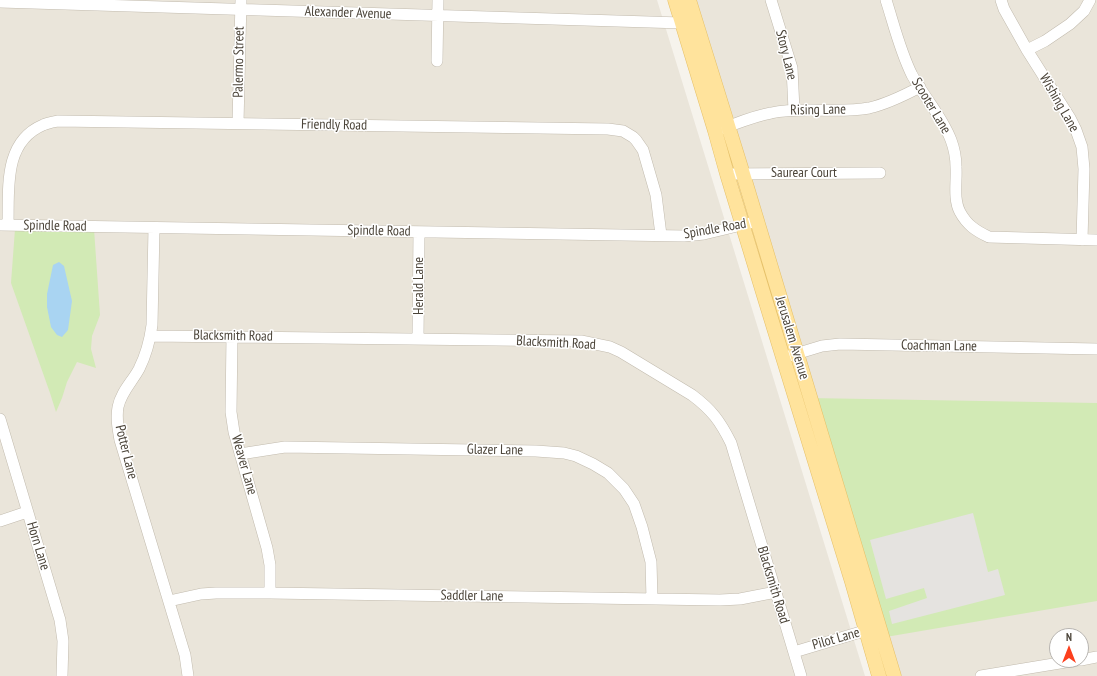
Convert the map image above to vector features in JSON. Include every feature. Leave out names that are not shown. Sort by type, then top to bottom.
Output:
[{"type":"main road","name":"Jerusalem Avenue","points":[[675,0],[689,21],[722,129],[743,174],[797,353],[872,629],[879,676]]},
{"type":"main road","name":"Jerusalem Avenue","points":[[689,0],[689,21]]},
{"type":"main road","name":"Jerusalem Avenue","points":[[722,129],[727,174],[852,582],[894,676]]},
{"type":"street","points":[[437,62],[438,0]]},
{"type":"street","name":"Story Lane","points":[[771,0],[792,68],[794,110]]},
{"type":"street","name":"Scooter Lane","points":[[886,0],[904,56],[912,75],[944,125],[951,141],[956,165],[956,200],[959,211],[967,223],[977,232],[989,237],[1097,240]]},
{"type":"street","name":"Wishing Lane","points":[[1001,0],[1004,9],[1027,50],[1076,130],[1082,148],[1084,168],[1082,240]]},
{"type":"street","points":[[1027,50],[1045,41],[1070,24],[1084,12],[1090,0]]},
{"type":"street","name":"Alexander Avenue","points":[[0,2],[241,5],[438,16],[689,21]]},
{"type":"street","name":"Palermo Street","points":[[238,124],[241,5]]},
{"type":"street","name":"Rising Lane","points":[[722,129],[771,113],[794,110],[845,110],[868,108],[896,100],[920,87]]},
{"type":"street","name":"Friendly Road","points":[[4,225],[10,170],[13,157],[20,142],[33,130],[44,124],[58,121],[608,129],[622,131],[633,137],[643,150],[656,195],[661,235]]},
{"type":"street","name":"Saurear Court","points":[[727,174],[880,173]]},
{"type":"street","name":"Spindle Road","points":[[4,225],[684,236],[704,234],[757,221]]},
{"type":"street","name":"Potter Lane","points":[[154,228],[151,336],[139,369],[123,393],[118,405],[117,421],[120,440],[185,655],[188,676]]},
{"type":"street","name":"Herald Lane","points":[[418,339],[419,232]]},
{"type":"street","name":"Blacksmith Road","points":[[151,336],[581,341],[610,347],[621,352],[692,395],[716,416],[724,428],[731,443],[801,676]]},
{"type":"street","name":"Weaver Lane","points":[[232,336],[231,412],[234,432],[267,548],[270,566],[270,593]]},
{"type":"street","name":"Coachman Lane","points":[[783,358],[822,346],[840,344],[1097,350]]},
{"type":"street","name":"Horn Lane","points":[[0,419],[60,620],[63,641],[62,676]]},
{"type":"street","name":"Glazer Lane","points":[[240,454],[285,447],[536,451],[564,453],[576,456],[594,464],[608,473],[624,489],[634,504],[642,527],[651,562],[652,600]]},
{"type":"street","points":[[0,521],[27,512]]},
{"type":"street","name":"Saddler Lane","points":[[169,601],[201,594],[216,593],[652,600],[733,599],[776,592]]},
{"type":"street","name":"Pilot Lane","points":[[794,652],[872,629]]},
{"type":"street","points":[[980,676],[1024,673],[1049,667]]},
{"type":"shaded area","points":[[0,0],[657,0],[865,676],[0,676]]},
{"type":"shaded area","points":[[691,0],[1097,0],[1097,676],[891,676]]},
{"type":"shaded area","points":[[973,513],[988,572],[998,569],[1005,595],[892,624],[889,611],[927,598],[924,588],[886,599],[870,540]]},
{"type":"green space","points":[[15,229],[94,229],[100,315],[92,336],[91,349],[96,368],[77,362],[67,382],[56,412],[11,283]]},
{"type":"green space","points":[[809,398],[1097,403],[1097,601],[880,638]]},
{"type":"water","points":[[59,262],[64,266],[72,301],[68,330],[62,337],[57,335],[51,327],[47,307],[47,294],[53,265]]}]
